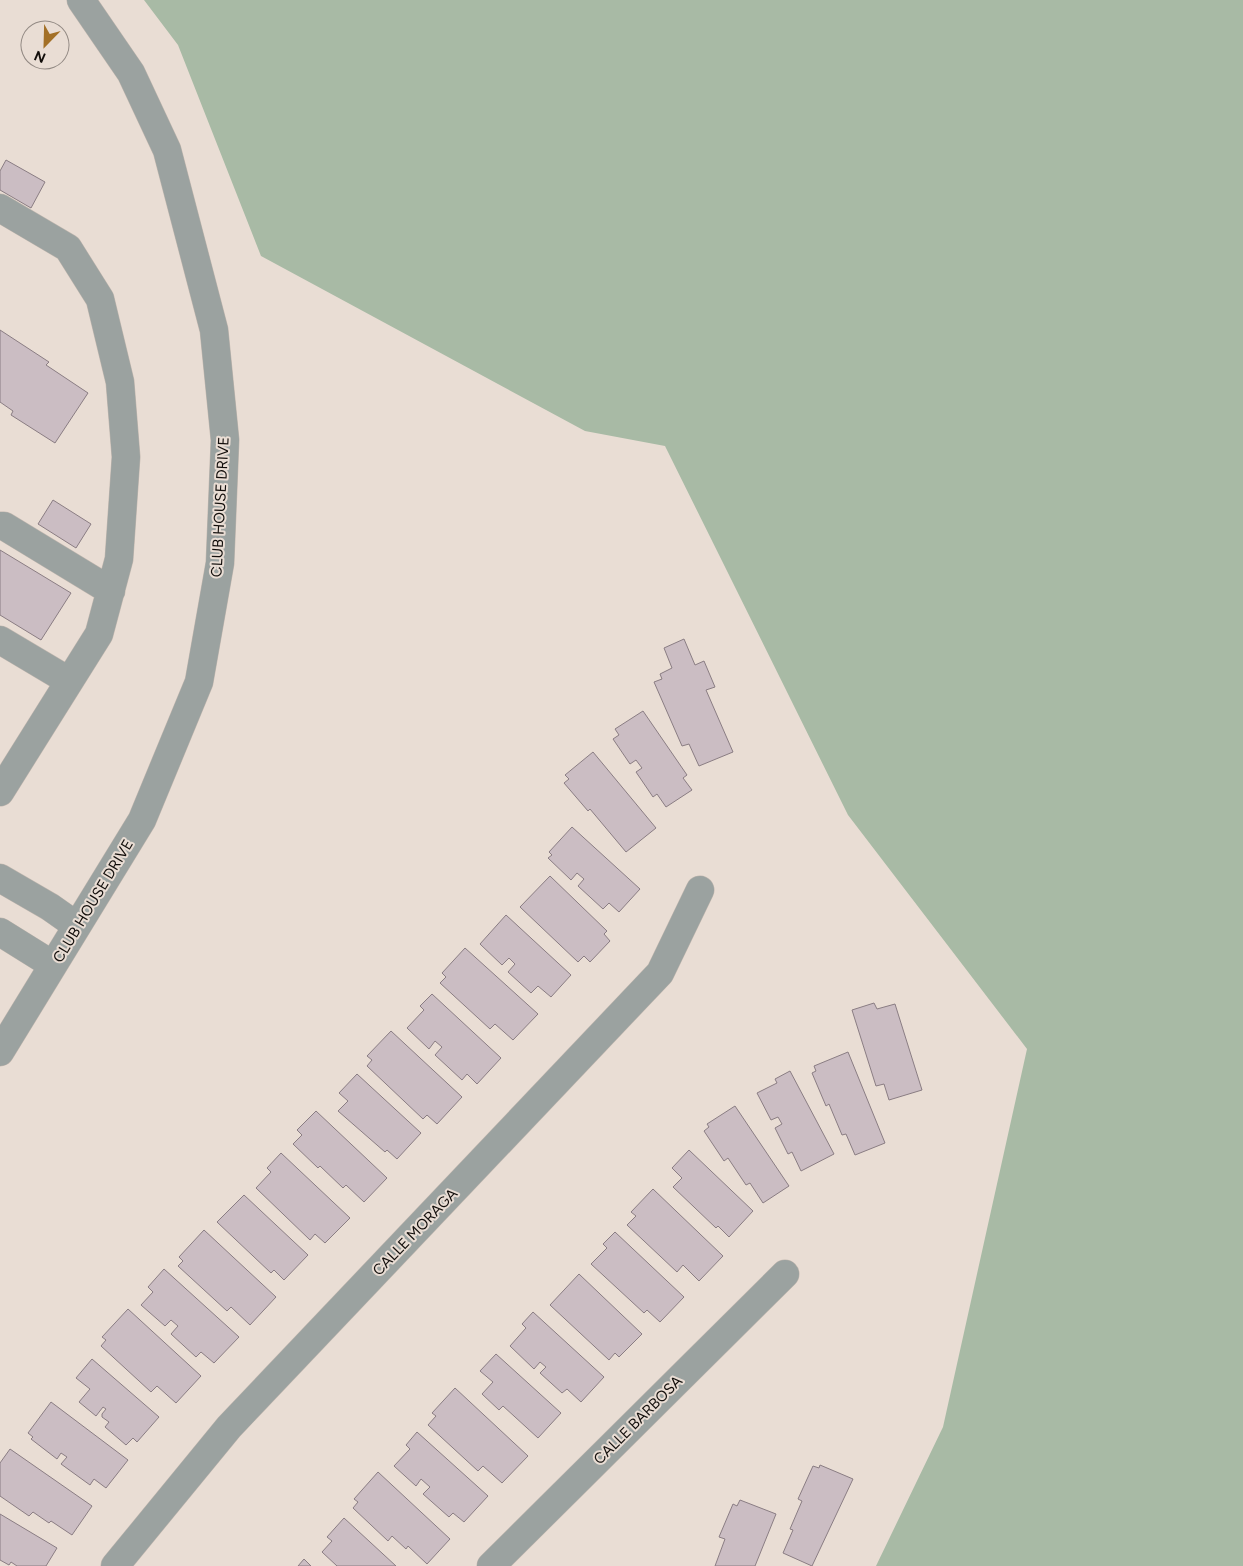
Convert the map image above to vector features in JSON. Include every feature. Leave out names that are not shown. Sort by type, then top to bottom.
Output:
[{"type":"street","name":"CLUB HOUSE DRIVE","points":[[0,1052],[142,820],[199,682],[220,563],[225,440],[214,330],[167,150],[130,73],[81,0]]},
{"type":"street","points":[[0,208],[68,248],[100,299],[120,382],[126,457],[119,560],[99,634],[2,782]]},
{"type":"street","points":[[0,526],[4,526],[111,591]]},
{"type":"street","points":[[0,640],[69,681]]},
{"type":"street","points":[[0,878],[50,907],[77,926]]},
{"type":"street","name":"CALLE MORAGA","points":[[115,1566],[229,1427],[660,974],[700,890]]},
{"type":"street","points":[[0,932],[54,965]]},
{"type":"street","name":"CALLE BARBOSA","points":[[491,1566],[785,1274]]},
{"type":"green space","points":[[144,0],[1243,0],[1243,1566],[876,1566],[943,1427],[1027,1049],[848,815],[665,446],[585,431],[261,256],[178,45]]},
{"type":"building","points":[[6,160],[45,182],[31,208],[0,190],[0,171]]},
{"type":"building","points":[[0,330],[49,362],[46,365],[88,393],[55,443],[11,415],[13,411],[0,402]]},
{"type":"building","points":[[53,500],[91,524],[76,548],[38,524]]},
{"type":"building","points":[[0,550],[71,593],[41,640],[0,615]]},
{"type":"building","points":[[684,639],[695,665],[704,661],[715,687],[706,690],[733,752],[699,766],[689,744],[682,746],[654,682],[662,679],[660,674],[672,668],[664,648]]},
{"type":"building","points":[[643,711],[687,775],[683,778],[692,790],[666,807],[657,794],[653,797],[636,772],[642,768],[636,760],[630,764],[613,739],[619,735],[615,729]]},
{"type":"building","points":[[593,752],[656,828],[626,852],[590,809],[588,811],[564,783],[569,779],[565,775]]},
{"type":"building","points":[[572,827],[640,889],[619,912],[609,903],[603,909],[578,886],[584,879],[577,873],[571,880],[548,858],[552,855],[549,852]]},
{"type":"building","points":[[550,876],[607,931],[604,934],[610,941],[590,962],[584,956],[578,962],[520,907]]},
{"type":"building","points":[[506,915],[571,975],[551,997],[538,986],[531,993],[508,972],[515,964],[509,958],[502,965],[480,944]]},
{"type":"building","points":[[465,948],[538,1014],[513,1040],[495,1024],[490,1029],[440,983],[446,977],[442,973]]},
{"type":"building","points":[[432,994],[501,1058],[477,1084],[467,1074],[462,1080],[435,1055],[442,1047],[435,1041],[429,1049],[407,1028],[424,1010],[420,1006]]},
{"type":"building","points":[[874,1003],[877,1009],[895,1004],[922,1090],[889,1100],[884,1084],[876,1086],[852,1010]]},
{"type":"building","points":[[391,1031],[462,1097],[437,1124],[427,1115],[423,1119],[367,1066],[372,1060],[367,1056]]},
{"type":"building","points":[[848,1052],[885,1143],[855,1155],[846,1134],[842,1135],[829,1104],[826,1106],[812,1073],[816,1071],[814,1066]]},
{"type":"building","points":[[790,1071],[834,1154],[801,1171],[792,1152],[788,1154],[775,1128],[782,1124],[778,1117],[771,1120],[757,1093],[777,1083],[775,1079]]},
{"type":"building","points":[[357,1074],[421,1133],[397,1159],[387,1150],[385,1152],[338,1111],[348,1101],[339,1093]]},
{"type":"building","points":[[735,1106],[789,1186],[763,1203],[750,1183],[746,1185],[728,1158],[724,1161],[704,1131],[709,1127],[707,1124]]},
{"type":"building","points":[[316,1111],[387,1178],[364,1202],[346,1185],[343,1188],[320,1166],[318,1168],[293,1144],[302,1135],[297,1130]]},
{"type":"building","points":[[689,1150],[753,1211],[729,1237],[718,1226],[716,1228],[673,1187],[682,1178],[672,1168]]},
{"type":"building","points":[[281,1153],[350,1218],[325,1243],[315,1234],[310,1240],[256,1188],[271,1172],[267,1168]]},
{"type":"building","points":[[653,1189],[723,1256],[699,1281],[683,1265],[677,1272],[627,1225],[636,1216],[631,1212]]},
{"type":"building","points":[[244,1195],[308,1255],[284,1280],[274,1270],[271,1273],[217,1222]]},
{"type":"building","points":[[204,1230],[276,1297],[250,1325],[231,1307],[227,1311],[178,1266],[183,1261],[179,1257]]},
{"type":"building","points":[[615,1232],[684,1297],[660,1322],[647,1310],[644,1313],[591,1264],[607,1248],[603,1244]]},
{"type":"building","points":[[164,1269],[239,1337],[214,1363],[201,1352],[196,1357],[171,1334],[178,1326],[171,1320],[165,1326],[141,1305],[153,1292],[148,1287]]},
{"type":"building","points":[[579,1274],[642,1334],[619,1357],[615,1353],[609,1360],[550,1305]]},
{"type":"building","points":[[128,1309],[201,1376],[176,1403],[157,1386],[151,1392],[101,1346],[106,1340],[102,1337]]},
{"type":"building","points":[[533,1312],[604,1377],[581,1402],[567,1389],[562,1393],[540,1373],[546,1367],[540,1362],[534,1369],[510,1346],[526,1328],[522,1324]]},
{"type":"building","points":[[496,1354],[561,1413],[538,1438],[503,1406],[499,1410],[482,1394],[493,1382],[480,1371]]},
{"type":"building","points":[[92,1359],[159,1417],[137,1442],[133,1438],[126,1445],[105,1427],[109,1422],[102,1417],[102,1414],[106,1409],[103,1407],[96,1416],[79,1402],[90,1389],[76,1378]]},
{"type":"building","points":[[455,1388],[528,1456],[502,1483],[483,1466],[478,1471],[428,1425],[436,1416],[432,1413]]},
{"type":"building","points":[[51,1402],[128,1460],[106,1488],[94,1479],[90,1485],[61,1464],[67,1457],[61,1453],[57,1459],[31,1439],[33,1437],[28,1433]]},
{"type":"building","points":[[417,1432],[488,1496],[464,1522],[453,1513],[449,1517],[423,1494],[430,1487],[421,1479],[416,1486],[394,1466],[410,1449],[406,1445]]},
{"type":"building","points":[[10,1449],[92,1506],[72,1535],[33,1512],[29,1516],[0,1496],[0,1463]]},
{"type":"building","points":[[820,1465],[853,1479],[812,1566],[783,1553],[793,1530],[790,1529],[802,1501],[798,1499],[813,1466],[819,1468]]},
{"type":"building","points":[[378,1472],[450,1539],[427,1564],[408,1546],[406,1549],[392,1536],[388,1541],[353,1508],[358,1502],[354,1499]]},
{"type":"building","points":[[740,1500],[776,1514],[755,1566],[715,1566],[725,1539],[719,1537],[733,1504],[737,1506]]},
{"type":"building","points":[[0,1514],[57,1548],[46,1566],[17,1566],[11,1562],[9,1565],[0,1560]]},
{"type":"building","points":[[344,1518],[396,1566],[337,1566],[322,1552],[332,1541],[327,1537]]},
{"type":"building","points":[[304,1559],[311,1566],[298,1566]]}]
